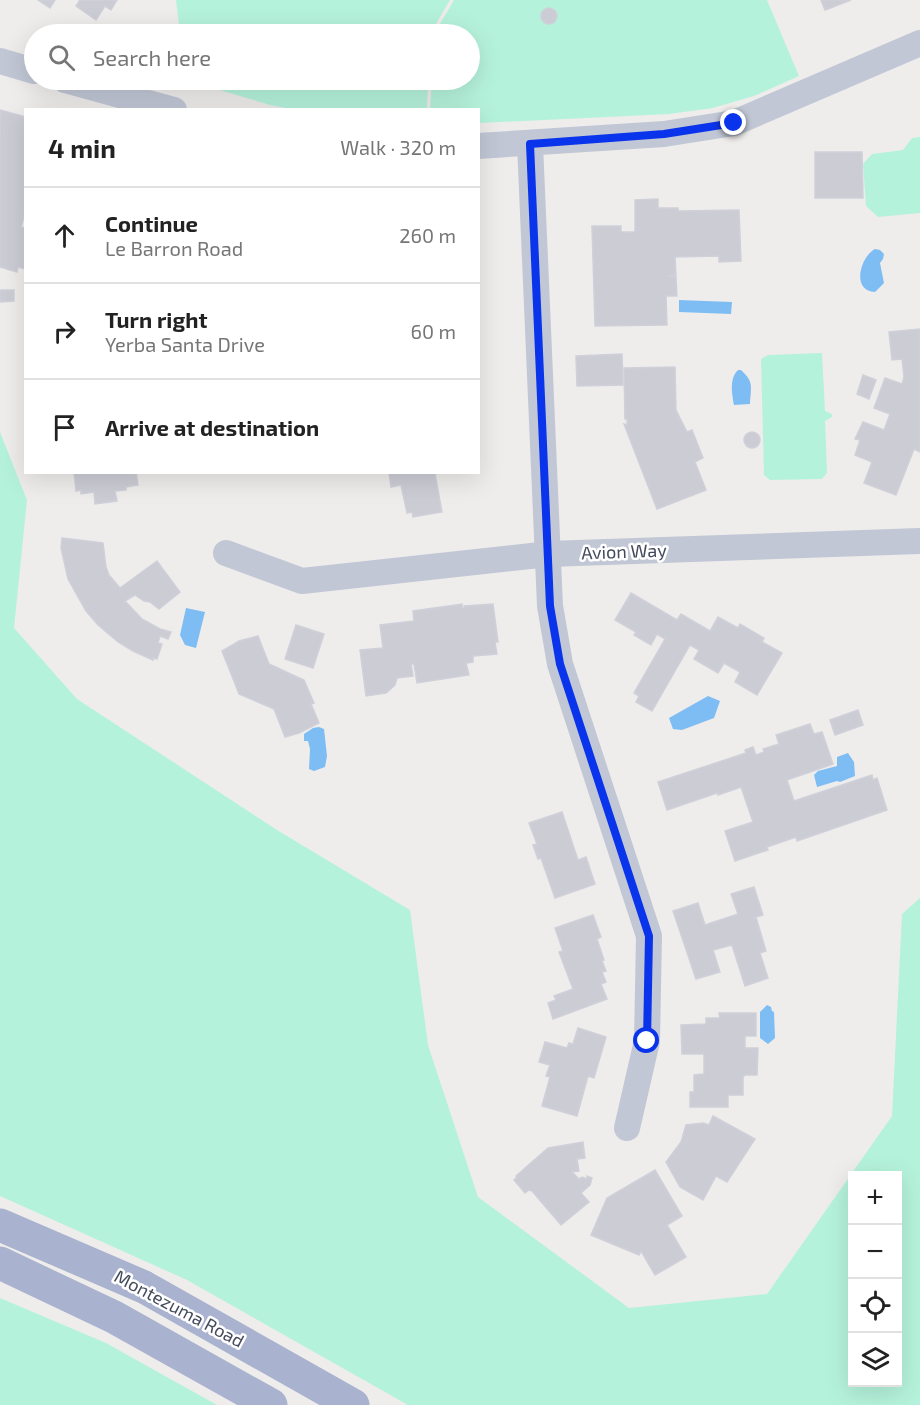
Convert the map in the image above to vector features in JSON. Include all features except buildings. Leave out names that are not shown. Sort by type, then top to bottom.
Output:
[{"type":"main road","name":"Montezuma Road","points":[[0,1225],[144,1287],[353,1405]]},
{"type":"main road","name":"Montezuma Road","points":[[0,1263],[114,1317],[271,1405]]},
{"type":"street","points":[[480,146],[664,134],[734,123],[920,43]]},
{"type":"street","points":[[0,62],[24,68]]},
{"type":"street","points":[[101,90],[167,108]]},
{"type":"street","points":[[530,144],[550,606],[560,664],[649,936],[647,1041],[627,1128]]},
{"type":"street","name":"Avion Way","points":[[226,553],[302,581],[549,554],[920,541]]},
{"type":"green space","points":[[176,0],[450,0],[436,24],[179,24]]},
{"type":"green space","points":[[454,0],[767,0],[799,76],[754,96],[713,108],[669,114],[480,123],[480,108],[430,108],[431,90],[480,90],[480,24],[440,24]]},
{"type":"green space","points":[[220,90],[428,90],[427,108],[286,108]]},
{"type":"green space","points":[[920,137],[920,213],[878,217],[866,206],[863,164],[872,154],[903,150],[912,138]]},
{"type":"green space","points":[[822,353],[825,411],[832,414],[832,417],[825,421],[827,473],[822,479],[770,480],[764,475],[761,359],[768,355]]},
{"type":"green space","points":[[0,432],[27,500],[14,628],[77,699],[277,830],[410,910],[428,1045],[478,1197],[629,1308],[767,1294],[848,1179],[848,1387],[902,1387],[902,1171],[853,1171],[892,1116],[902,914],[920,898],[920,1405],[408,1405],[187,1280],[0,1196]]},
{"type":"green space","points":[[0,1298],[106,1343],[217,1405],[0,1405]]},
{"type":"water","points":[[875,249],[884,254],[880,263],[884,283],[875,292],[863,286],[860,273],[865,259]]},
{"type":"water","points":[[679,300],[732,302],[731,314],[679,312]]},
{"type":"water","points":[[738,370],[741,370],[750,381],[750,404],[734,405],[732,382]]},
{"type":"water","points":[[186,608],[205,612],[196,648],[185,645],[180,635]]},
{"type":"water","points":[[708,696],[720,701],[714,718],[682,730],[673,729],[669,718]]},
{"type":"water","points":[[319,727],[324,729],[327,756],[325,767],[314,771],[309,769],[310,749],[308,741],[304,741],[304,734]]},
{"type":"water","points":[[848,753],[854,762],[855,776],[817,787],[814,775],[818,771],[837,766],[837,757]]},
{"type":"water","points":[[767,1005],[774,1012],[775,1038],[768,1044],[760,1038],[760,1012]]},
{"type":"route","points":[[647,1041],[649,936],[560,664],[550,606],[530,144],[664,134],[734,123]]}]
